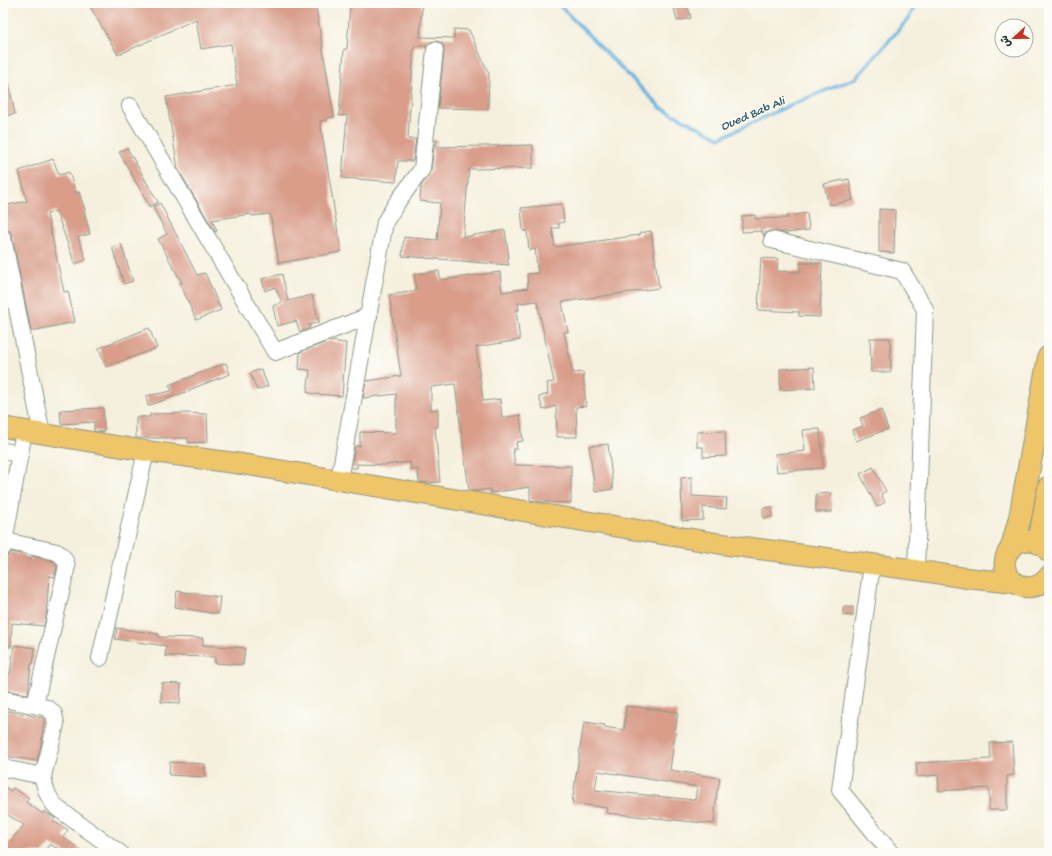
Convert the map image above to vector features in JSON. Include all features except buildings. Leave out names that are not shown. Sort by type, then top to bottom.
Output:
[{"type":"highway","points":[[1009,554],[1020,518],[1049,357]]},
{"type":"highway","points":[[1044,548],[1049,487]]},
{"type":"main road","points":[[3,427],[146,451],[242,464],[722,544],[1032,587],[1044,582],[1049,576]]},
{"type":"main road","points":[[966,578],[988,574],[1022,541],[1034,541],[1044,548]]},
{"type":"main road","points":[[1009,554],[1007,574],[1020,585],[1049,595]]},
{"type":"street","points":[[339,480],[385,222],[398,201],[422,169],[435,50]]},
{"type":"street","points":[[130,106],[275,352],[369,316]]},
{"type":"street","points":[[3,238],[33,432],[20,454],[4,537],[57,552],[65,560],[67,566],[35,705]]},
{"type":"street","points":[[772,240],[902,271],[924,309],[916,570]]},
{"type":"street","points":[[100,658],[146,451]]},
{"type":"street","points":[[3,452],[20,454]]},
{"type":"street","points":[[872,565],[840,790],[891,853]]},
{"type":"street","points":[[3,699],[48,708],[51,711],[56,719],[56,724],[43,776],[44,789],[50,800],[57,808],[120,853]]},
{"type":"street","points":[[3,768],[43,776]]},
{"type":"waterway","name":"Oued Bab Ali","points":[[557,3],[661,108],[720,138],[788,106],[856,78],[909,18],[916,3]]}]
